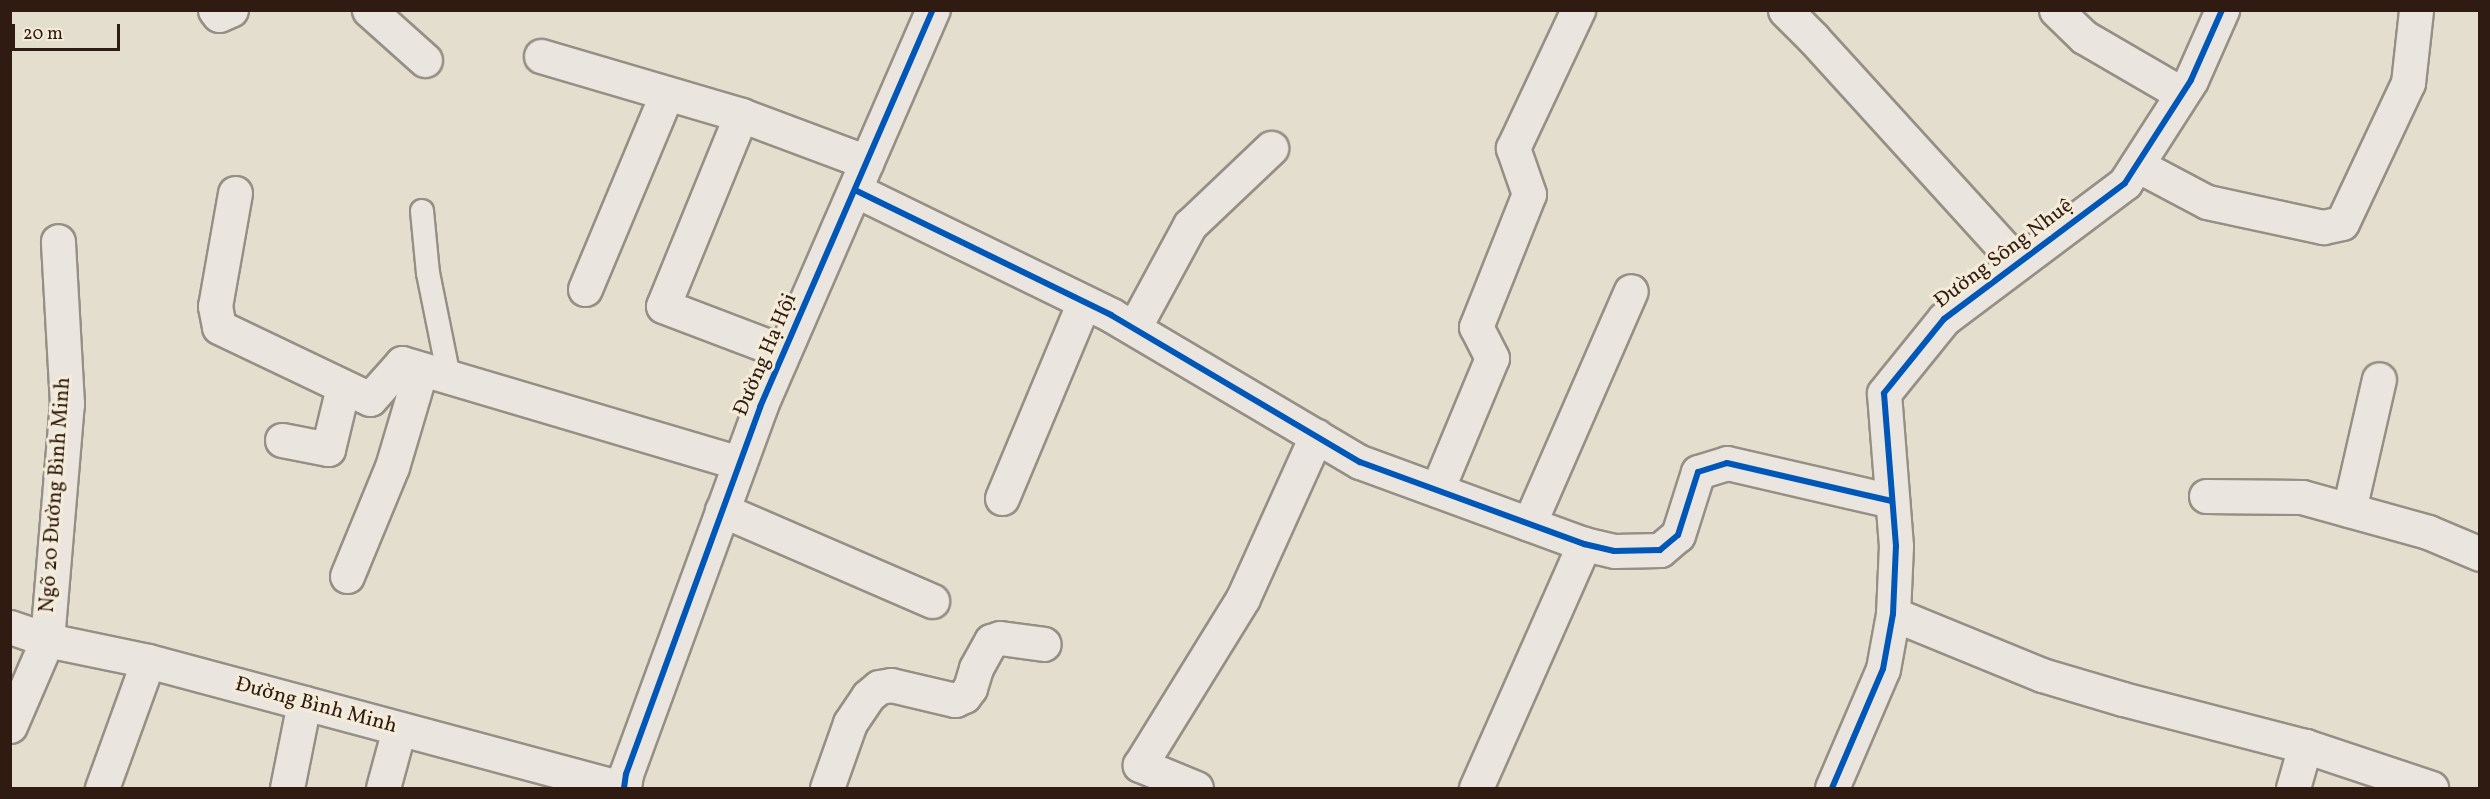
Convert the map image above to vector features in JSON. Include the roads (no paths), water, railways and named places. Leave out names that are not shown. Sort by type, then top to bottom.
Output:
[{"type":"street","points":[[215,10],[219,15],[231,10]]},
{"type":"street","points":[[369,10],[425,60]]},
{"type":"street","name":"Đường Hạ Hội","points":[[623,789],[626,774],[722,510],[784,352],[933,10]]},
{"type":"street","points":[[1437,490],[1492,358],[1476,327],[1529,194],[1513,148],[1578,10]]},
{"type":"street","points":[[1785,10],[2018,263]]},
{"type":"street","points":[[2056,10],[2084,37],[2182,94]]},
{"type":"street","name":"Đường Sông Nhuệ","points":[[1832,789],[1883,669],[1893,614],[1896,546],[1884,393],[1944,319],[2125,183],[2196,71],[2222,10]]},
{"type":"street","points":[[2137,165],[2207,202],[2323,227],[2342,223],[2408,83],[2416,10]]},
{"type":"street","points":[[541,56],[741,115],[861,176],[1134,328],[1360,462],[1584,544],[1614,552],[1660,550],[1678,535],[1698,472],[1726,463],[1892,501]]},
{"type":"street","points":[[585,289],[667,93]]},
{"type":"street","points":[[741,115],[663,306],[784,352]]},
{"type":"street","points":[[1134,328],[1190,225],[1271,148]]},
{"type":"street","points":[[235,194],[214,306],[219,327],[370,399],[402,363],[740,463]]},
{"type":"street","name":"Ngõ 20 Đường Bình Minh","points":[[10,726],[46,640],[67,404],[58,241]]},
{"type":"street","points":[[1529,524],[1631,291]]},
{"type":"street","points":[[1002,498],[1084,302]]},
{"type":"street","points":[[347,576],[392,467],[435,373]]},
{"type":"street","points":[[2349,510],[2379,379]]},
{"type":"street","points":[[282,440],[328,449],[343,387]]},
{"type":"street","points":[[1196,789],[1140,765],[1243,598],[1316,436]]},
{"type":"street","points":[[2206,496],[2302,497],[2428,532],[2480,554]]},
{"type":"street","points":[[722,510],[932,601]]},
{"type":"street","points":[[1476,789],[1584,544]]},
{"type":"street","points":[[1893,614],[2042,675],[2122,699],[2305,746],[2431,789]]},
{"type":"street","name":"Đường Bình Minh","points":[[10,627],[46,640],[147,661],[623,789]]},
{"type":"street","points":[[827,789],[850,723],[868,696],[879,687],[891,685],[955,700],[963,696],[970,688],[976,668],[991,641],[1000,638],[1044,644]]},
{"type":"street","points":[[102,789],[147,661]]},
{"type":"street","points":[[287,789],[304,703]]},
{"type":"street","points":[[383,789],[399,729]]},
{"type":"street","points":[[2294,789],[2305,746]]},
{"type":"lane","points":[[422,211],[435,373]]}]
